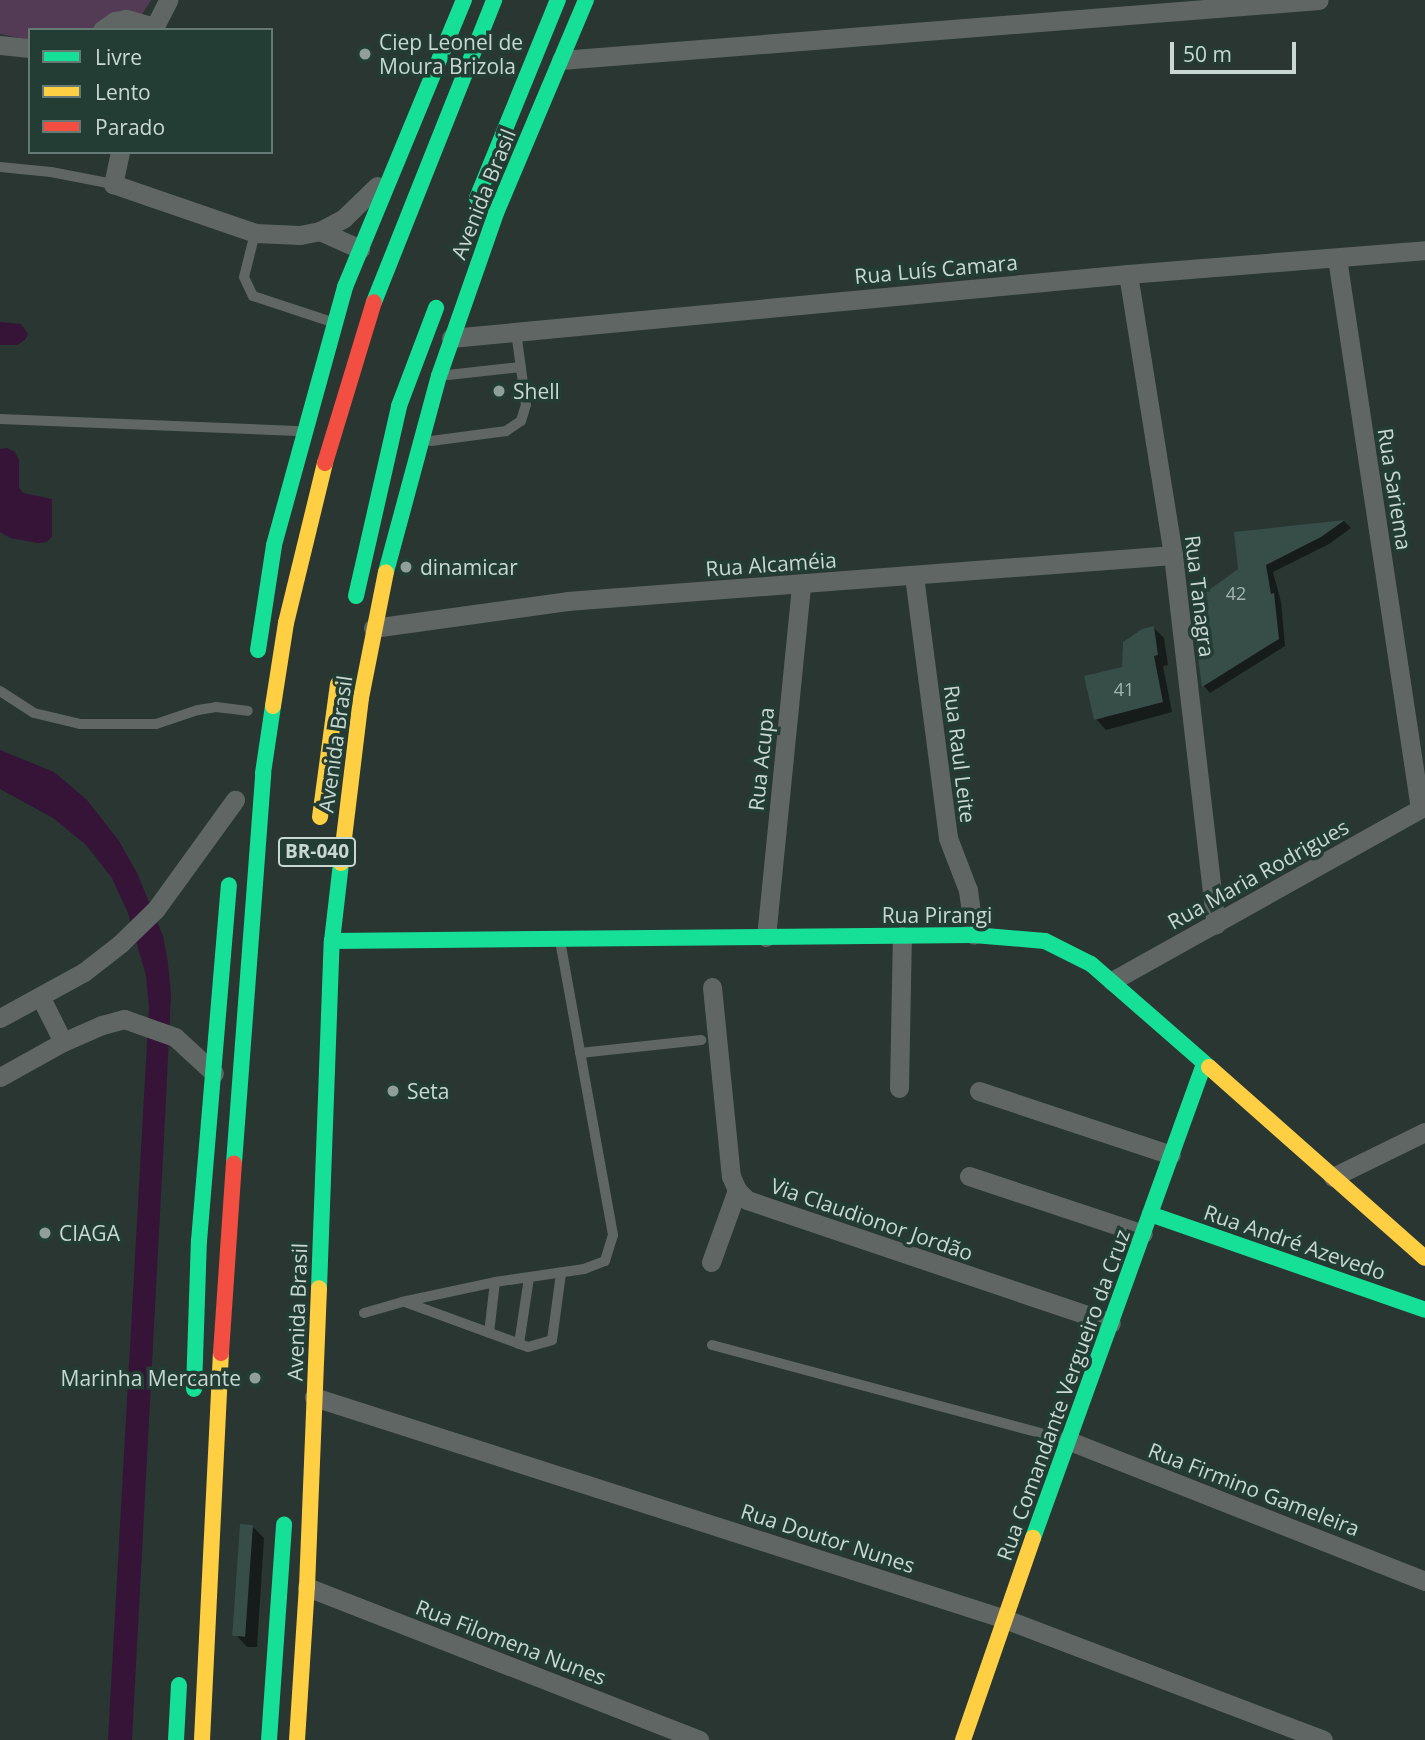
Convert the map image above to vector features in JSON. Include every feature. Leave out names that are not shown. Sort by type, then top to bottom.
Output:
[{"type":"main road","points":[[254,672],[274,544],[334,323],[360,249],[464,0]]},
{"type":"main road","name":"BR-040","points":[[202,1740],[203,1676],[227,1238],[239,1112],[262,786],[277,673],[286,623],[315,503],[362,336],[388,260],[494,0]]},
{"type":"main road","name":"Avenida Brasil","points":[[472,209],[558,0]]},
{"type":"main road","name":"Avenida Brasil","points":[[297,1740],[306,1587],[332,941],[352,761],[373,628],[420,443],[451,338],[496,213],[586,0]]},
{"type":"main road","points":[[373,628],[380,544],[405,446],[443,318],[486,200],[497,144]]},
{"type":"main road","points":[[351,618],[399,406],[443,288]]},
{"type":"main road","name":"Avenida Brasil","points":[[319,828],[328,747],[341,672]]},
{"type":"main road","points":[[233,836],[236,793]]},
{"type":"main road","points":[[193,1405],[199,1241],[230,873]]},
{"type":"main road","name":"Rua Pirangi","points":[[332,941],[974,935],[1045,941],[1091,964],[1112,981],[1425,1258]]},
{"type":"main road","name":"Rua Comandante Vergueiro da Cruz","points":[[963,1740],[1067,1440],[1204,1064]]},
{"type":"main road","name":"Rua André Azevedo","points":[[1150,1214],[1425,1310]]},
{"type":"main road","points":[[269,1740],[285,1510]]},
{"type":"main road","points":[[176,1740],[180,1670]]},
{"type":"street","points":[[105,28],[115,21],[126,19],[153,28],[168,0]]},
{"type":"street","points":[[561,60],[1319,0]]},
{"type":"street","points":[[0,45],[28,48]]},
{"type":"street","points":[[120,154],[113,184],[255,233],[288,235],[320,230],[344,218],[365,200],[402,149]]},
{"type":"street","points":[[320,230],[360,249]]},
{"type":"street","name":"Rua Luís Camara","points":[[451,338],[1128,274],[1425,250]]},
{"type":"street","name":"Rua Sariema","points":[[1337,258],[1422,807]]},
{"type":"street","name":"Rua Tanagra","points":[[1128,274],[1172,555],[1216,925]]},
{"type":"street","name":"Rua Alcaméia","points":[[373,628],[567,601],[1172,555]]},
{"type":"street","name":"Rua Raul Leite","points":[[914,576],[948,838],[968,890],[974,935]]},
{"type":"street","name":"Rua Acupa","points":[[766,937],[801,585]]},
{"type":"street","points":[[0,1018],[41,998],[95,965],[120,944],[156,909],[236,793]]},
{"type":"street","name":"Rua Maria Rodrigues","points":[[1112,981],[1422,807]]},
{"type":"street","points":[[899,1088],[902,936]]},
{"type":"street","name":"Via Claudionor Jordão","points":[[712,987],[731,1176],[737,1190],[747,1200],[1111,1323]]},
{"type":"street","points":[[41,998],[63,1042]]},
{"type":"street","points":[[0,1077],[63,1042],[102,1025],[124,1019],[175,1037],[214,1074]]},
{"type":"street","points":[[979,1091],[1171,1155]]},
{"type":"street","points":[[1333,1177],[1425,1132]]},
{"type":"street","points":[[969,1176],[1143,1234]]},
{"type":"street","points":[[711,1262],[737,1190]]},
{"type":"street","name":"Rua Doutor Nunes","points":[[314,1397],[1005,1619],[1322,1740]]},
{"type":"street","name":"Rua Firmino Gameleira","points":[[1067,1440],[1425,1581]]},
{"type":"street","name":"Rua Filomena Nunes","points":[[306,1587],[699,1740]]},
{"type":"lane","points":[[0,167],[51,172],[113,184]]},
{"type":"lane","points":[[255,233],[244,277],[253,296],[334,323]]},
{"type":"lane","points":[[420,443],[506,431],[521,421],[526,405],[516,332]]},
{"type":"lane","points":[[439,376],[521,367]]},
{"type":"lane","points":[[0,419],[304,432]]},
{"type":"lane","points":[[0,691],[34,713],[80,724],[156,724],[216,707],[248,711]]},
{"type":"lane","points":[[364,1313],[495,1282],[584,1269],[605,1261],[613,1235],[560,938]]},
{"type":"lane","points":[[580,1053],[701,1040]]},
{"type":"lane","points":[[402,1302],[528,1347],[552,1340],[561,1273]]},
{"type":"lane","points":[[519,1344],[529,1278]]},
{"type":"lane","points":[[489,1333],[495,1282]]},
{"type":"lane","points":[[712,1345],[1067,1440]]},
{"type":"shaded area","points":[[0,0],[151,0],[137,22],[130,28],[28,28],[28,40],[0,34]]},
{"type":"shaded area","points":[[0,322],[21,324],[28,334],[25,340],[17,345],[0,345]]},
{"type":"shaded area","points":[[7,448],[15,452],[19,460],[19,487],[23,493],[52,499],[52,536],[47,542],[10,538],[0,532],[0,449]]},
{"type":"shaded area","points":[[0,750],[54,772],[87,800],[119,841],[137,873],[163,936],[168,963],[171,994],[132,1740],[108,1740],[149,1007],[146,976],[128,913],[112,878],[86,845],[53,818],[0,789]]},
{"type":"building","points":[[1345,520],[1321,537],[1266,565],[1271,594],[1274,593],[1279,639],[1202,687],[1195,637],[1202,595],[1238,569],[1234,532]]},
{"type":"building","points":[[1154,626],[1158,655],[1154,656],[1163,702],[1094,720],[1084,676],[1122,667],[1123,642],[1142,629]]},
{"type":"building","points":[[240,1524],[253,1525],[245,1637],[232,1636]]},
{"type":"traffic: fast","points":[[258,650],[274,545],[345,287],[464,0]]},
{"type":"traffic: fast","points":[[374,302],[494,0]]},
{"type":"traffic: fast","points":[[477,198],[558,0]]},
{"type":"traffic: fast","points":[[386,572],[439,376],[496,213],[586,0]]},
{"type":"traffic: fast","points":[[356,596],[399,406],[436,308]]},
{"type":"traffic: fast","points":[[234,1163],[263,773],[273,706]]},
{"type":"traffic: fast","points":[[319,1288],[332,941],[341,863]]},
{"type":"traffic: fast","points":[[194,1389],[199,1241],[229,885]]},
{"type":"traffic: fast","points":[[332,941],[974,935],[1045,941],[1091,964],[1209,1067]]},
{"type":"traffic: fast","points":[[1033,1538],[1204,1064]]},
{"type":"traffic: fast","points":[[1150,1214],[1425,1310]]},
{"type":"traffic: fast","points":[[269,1740],[284,1525]]},
{"type":"traffic: fast","points":[[176,1740],[179,1685]]},
{"type":"traffic: slow","points":[[273,706],[286,623],[325,463]]},
{"type":"traffic: slow","points":[[341,863],[361,698],[386,572]]},
{"type":"traffic: slow","points":[[320,817],[338,684]]},
{"type":"traffic: slow","points":[[1209,1067],[1425,1258]]},
{"type":"traffic: slow","points":[[297,1740],[307,1587],[319,1288]]},
{"type":"traffic: slow","points":[[202,1740],[221,1353]]},
{"type":"traffic: slow","points":[[963,1740],[1033,1538]]},
{"type":"traffic: jam","points":[[325,463],[374,302]]},
{"type":"traffic: jam","points":[[221,1353],[234,1163]]},
{"type":"place","name":"Ciep Leonel de Moura Brizola","points":[[365,54]]},
{"type":"place","name":"Shell","points":[[499,391]]},
{"type":"place","name":"dinamicar","points":[[406,567]]},
{"type":"place","name":"Seta","points":[[393,1091]]},
{"type":"place","name":"CIAGA","points":[[45,1233]]},
{"type":"place","name":"Marinha Mercante","points":[[255,1378]]}]
